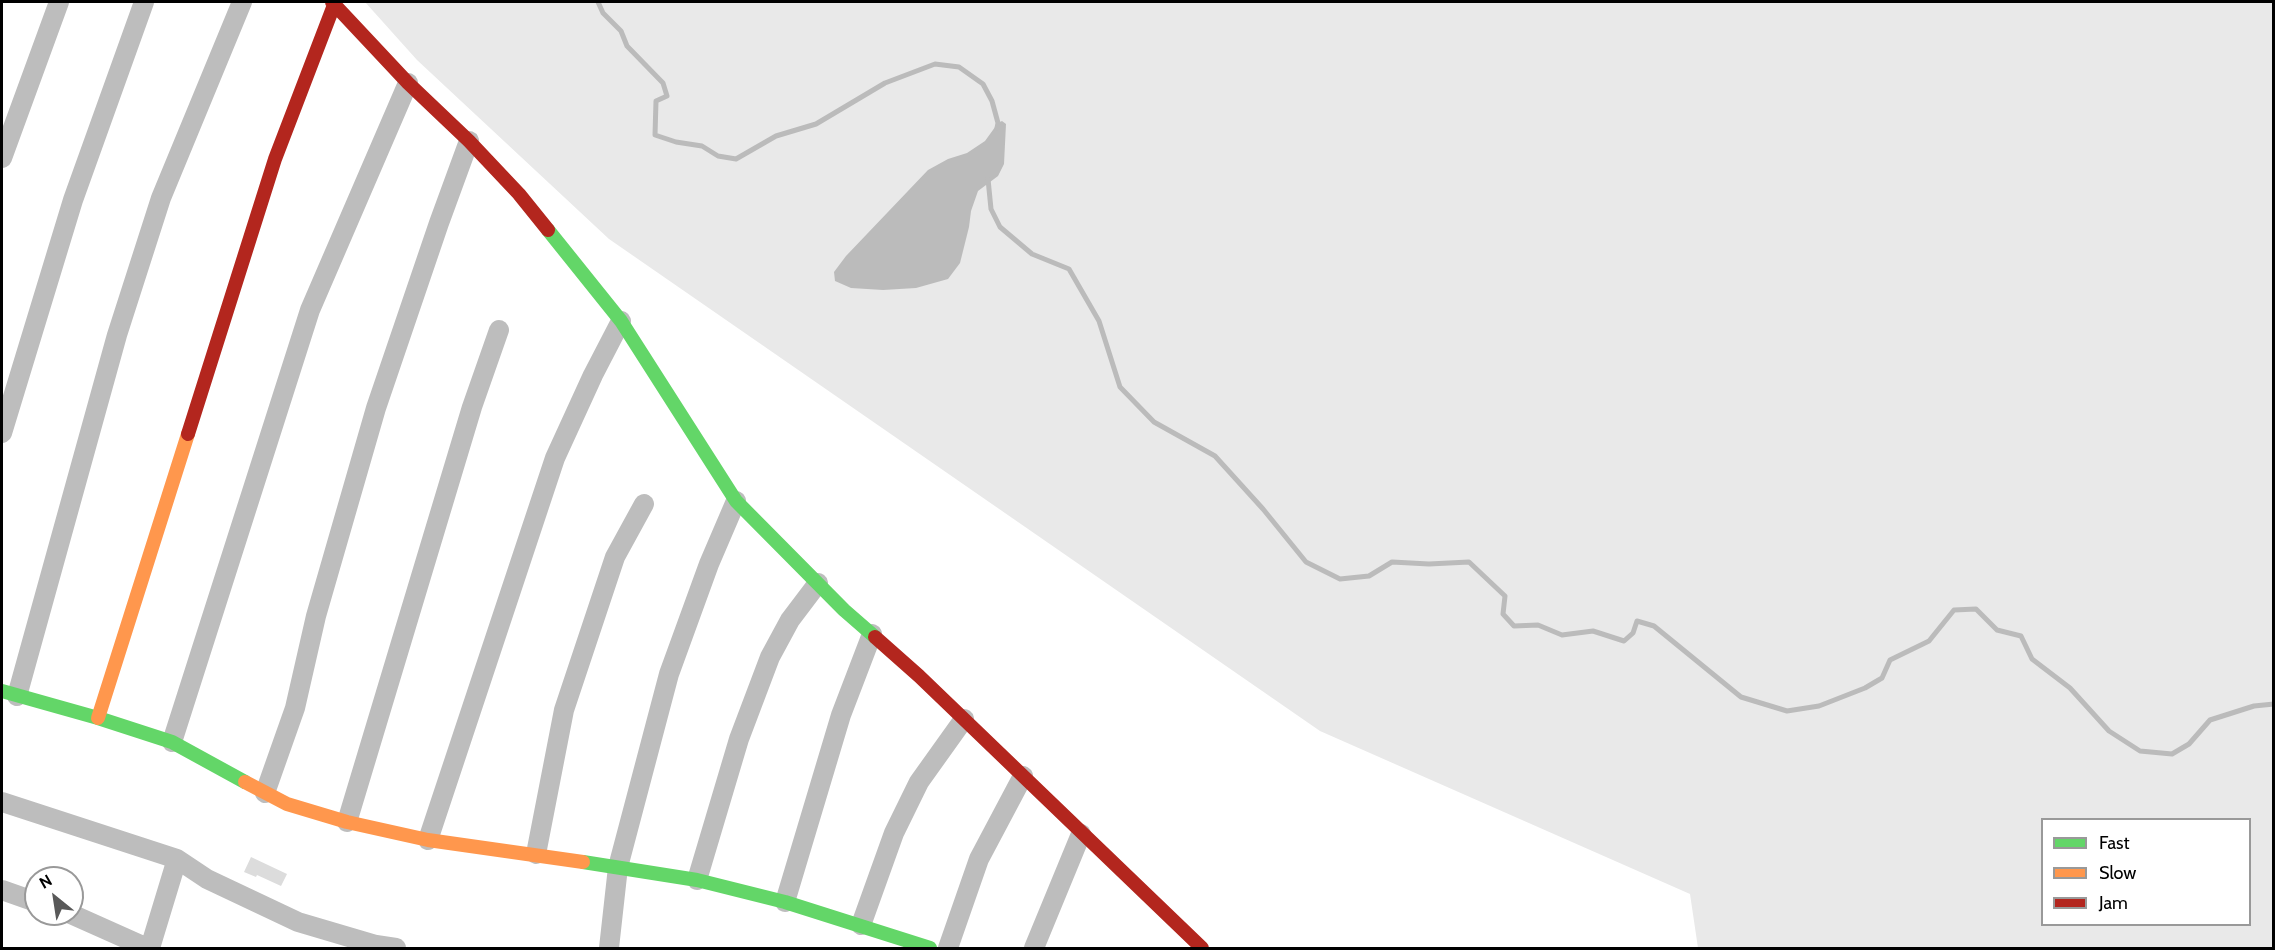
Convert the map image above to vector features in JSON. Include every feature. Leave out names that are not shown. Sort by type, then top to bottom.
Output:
[{"type":"street","points":[[2,158],[58,2]]},
{"type":"street","points":[[2,433],[73,200],[144,2]]},
{"type":"street","points":[[243,2],[161,198],[117,335],[9,694],[98,718],[172,742],[287,804],[347,822],[428,840],[536,854],[697,880],[785,902],[930,948]]},
{"type":"street","points":[[98,718],[275,159],[333,3],[408,83],[470,141],[519,194],[621,321],[736,501],[818,583],[964,719],[1202,948]]},
{"type":"street","points":[[172,742],[310,310],[408,83]]},
{"type":"street","points":[[264,793],[295,708],[316,616],[376,408],[435,234],[470,141]]},
{"type":"street","points":[[428,840],[555,458],[621,321]]},
{"type":"street","points":[[347,822],[472,407],[499,330]]},
{"type":"street","points":[[609,948],[618,867],[669,674],[736,501]]},
{"type":"street","points":[[536,854],[564,710],[615,557],[644,504]]},
{"type":"street","points":[[697,880],[739,739],[770,657],[790,620],[818,583]]},
{"type":"street","points":[[785,902],[841,715],[872,634]]},
{"type":"street","points":[[861,925],[894,833],[919,782],[964,719]]},
{"type":"street","points":[[948,948],[980,859],[1023,776]]},
{"type":"street","points":[[2,802],[177,859],[207,879],[298,922],[376,945],[396,948]]},
{"type":"street","points":[[1034,948],[1082,834]]},
{"type":"street","points":[[84,920],[148,948],[177,859]]},
{"type":"street","points":[[2,890],[24,898]]},
{"type":"shaded area","points":[[365,2],[2273,2],[2273,948],[1698,948],[1690,894],[1320,731],[609,239],[417,60]]},
{"type":"shaded area","points":[[1002,121],[1006,124],[1004,164],[998,176],[978,191],[971,211],[960,263],[948,279],[916,288],[883,290],[851,288],[835,281],[834,272],[846,256],[928,170],[948,159],[967,153],[985,141]]},
{"type":"building","points":[[251,857],[287,874],[281,886],[244,872]]},
{"type":"waterway","points":[[598,2],[603,13],[621,31],[627,46],[663,83],[667,96],[656,101],[655,135],[676,142],[702,146],[718,156],[736,159],[776,136],[816,124],[885,83],[935,64],[959,67],[983,84],[992,101],[998,123],[997,128]]},
{"type":"waterway","points":[[988,179],[991,209],[1000,227],[1032,254],[1069,269],[1099,321],[1120,387],[1154,422],[1215,456],[1263,509],[1306,562],[1340,579],[1369,576],[1392,562],[1429,564],[1469,562],[1505,596],[1503,614],[1514,626],[1538,625],[1562,635],[1593,631],[1624,641],[1633,633],[1637,621],[1654,626],[1741,697],[1787,711],[1819,706],[1865,688],[1882,678],[1890,660],[1929,641],[1954,610],[1976,609],[1997,630],[2021,636],[2032,659],[2070,688],[2109,731],[2140,751],[2172,754],[2189,744],[2210,720],[2254,706],[2274,704]]},
{"type":"traffic: fast","points":[[548,230],[621,321],[736,501],[844,610],[875,637]]},
{"type":"traffic: fast","points":[[2,691],[172,742],[245,782]]},
{"type":"traffic: fast","points":[[583,862],[697,880],[785,902],[930,948]]},
{"type":"traffic: slow","points":[[98,718],[188,434]]},
{"type":"traffic: slow","points":[[245,782],[287,804],[347,822],[428,840],[583,862]]},
{"type":"traffic: jam","points":[[332,2],[408,83],[469,141],[519,194],[548,230]]},
{"type":"traffic: jam","points":[[188,434],[275,159],[334,5]]},
{"type":"traffic: jam","points":[[875,637],[919,676],[1202,948]]}]
